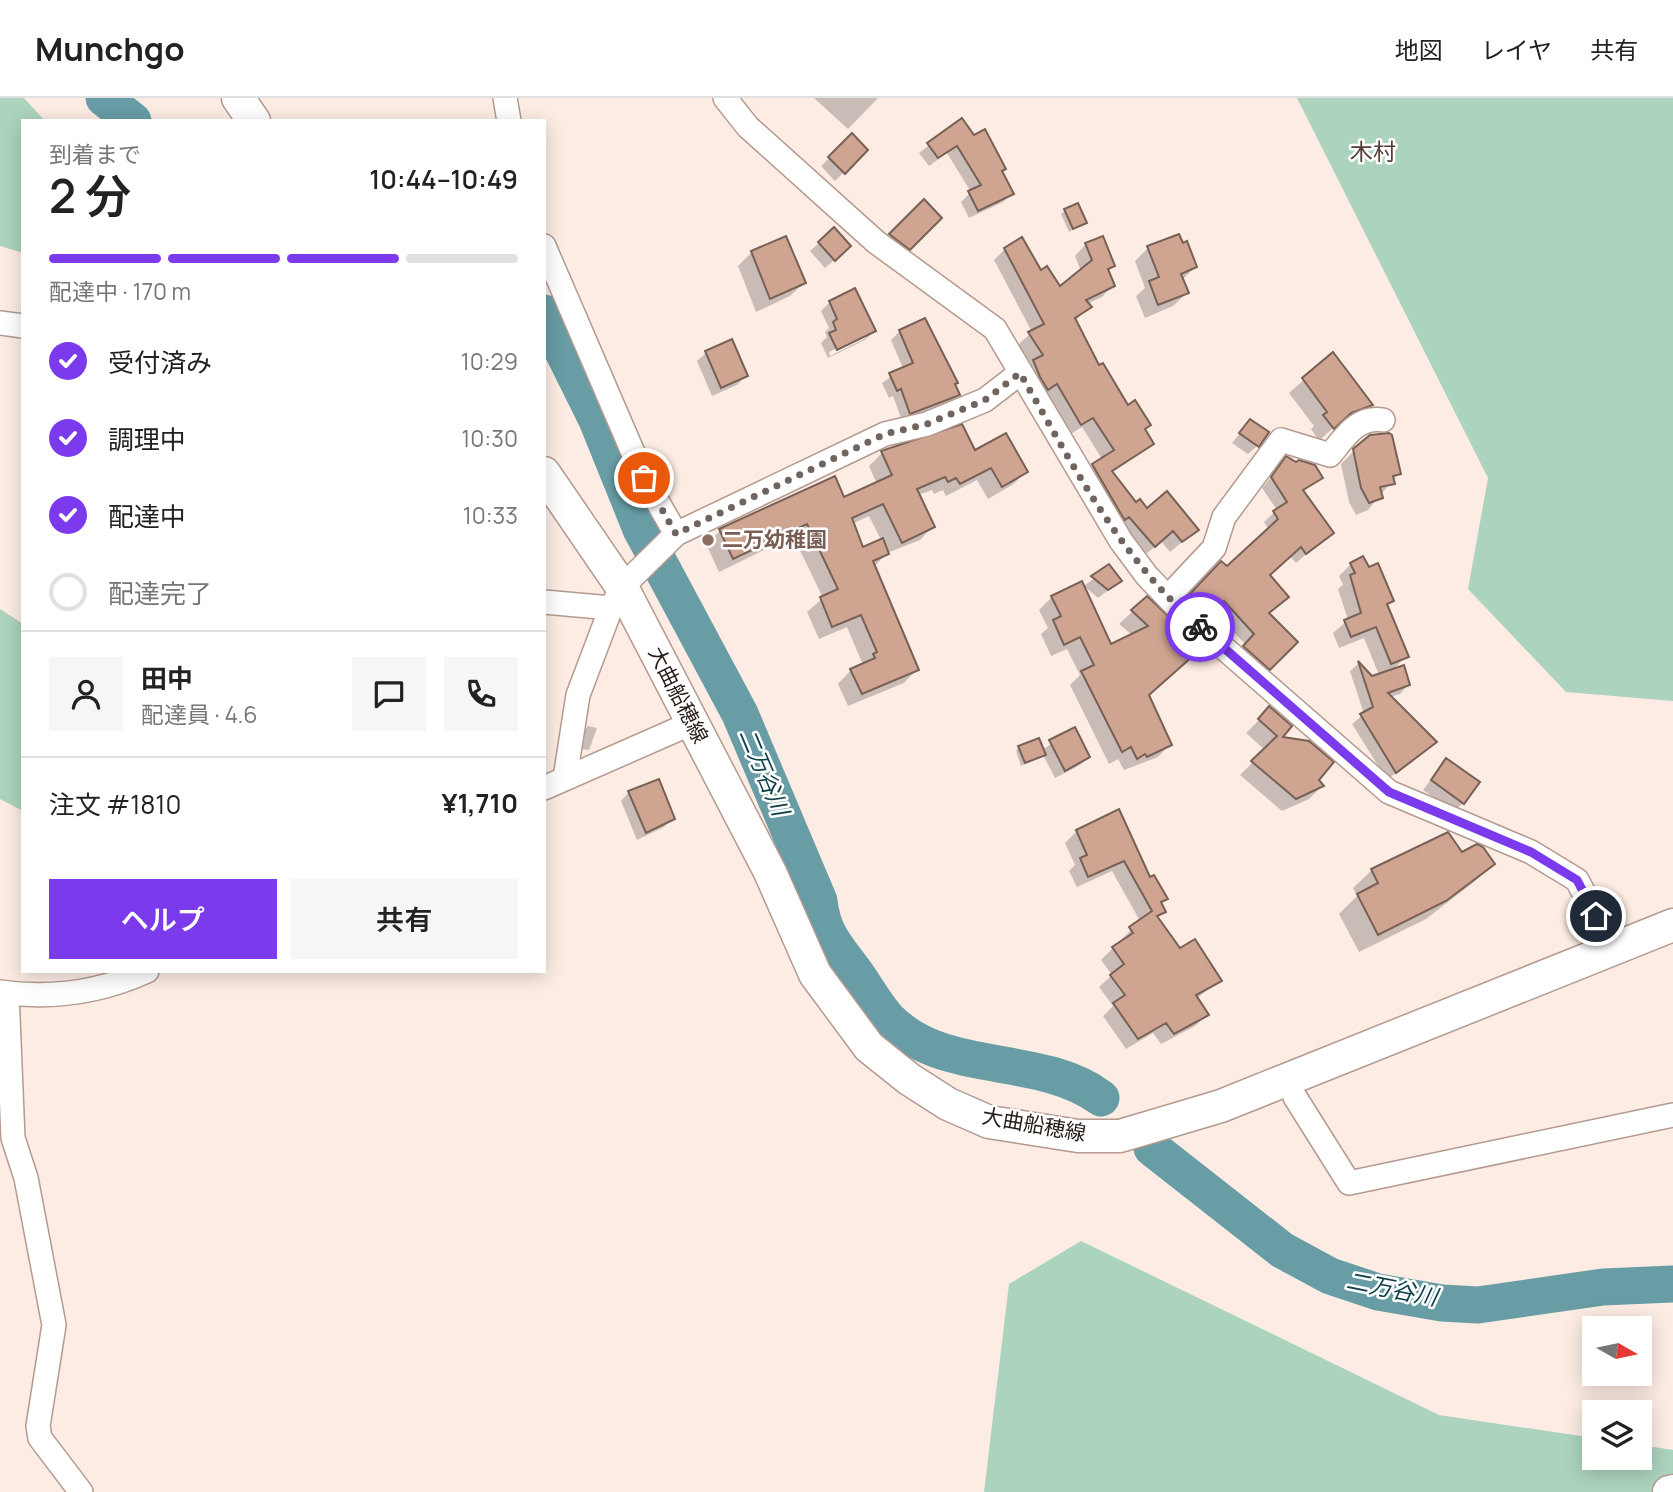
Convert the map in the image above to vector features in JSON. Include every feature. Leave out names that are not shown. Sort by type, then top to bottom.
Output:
[{"type":"main road","points":[[238,98],[253,119]]},
{"type":"main road","name":"大曲船穂線","points":[[546,476],[692,723],[770,872],[815,974],[869,1047],[909,1079],[948,1104],[989,1122],[1078,1136],[1120,1136],[1167,1124],[1221,1107],[1673,925]]},
{"type":"street","points":[[506,98],[509,119]]},
{"type":"street","points":[[725,98],[748,127],[876,242],[995,329],[1121,541],[1168,597],[1389,792],[1531,852],[1577,880],[1613,948]]},
{"type":"street","points":[[546,251],[644,478],[676,534]]},
{"type":"street","points":[[0,323],[21,326]]},
{"type":"street","points":[[555,783],[578,695],[617,598],[676,534],[885,434],[927,424],[985,400],[1020,373]]},
{"type":"street","points":[[1168,597],[1214,548],[1224,517],[1281,440],[1330,456],[1353,427],[1370,418],[1383,420]]},
{"type":"street","points":[[546,602],[617,598]]},
{"type":"street","points":[[555,783],[692,723]]},
{"type":"street","points":[[81,1492],[40,1438],[38,1426],[54,1325],[26,1178],[13,1138],[4,992],[56,995],[121,983],[143,973]]},
{"type":"street","points":[[1295,1097],[1349,1183],[1673,1115]]},
{"type":"green space","points":[[0,98],[24,98],[43,119],[21,119],[21,252],[0,246]]},
{"type":"green space","points":[[1297,98],[1673,98],[1673,701],[1566,692],[1468,589],[1488,478]]},
{"type":"green space","points":[[0,609],[21,623],[21,810],[0,799]]},
{"type":"green space","points":[[1081,1241],[1439,1415],[1582,1436],[1582,1470],[1652,1470],[1652,1447],[1673,1450],[1673,1492],[984,1492],[1009,1284]]},
{"type":"building","points":[[962,118],[974,135],[985,129],[1006,169],[1002,171],[1014,194],[978,211],[968,191],[981,185],[957,146],[938,158],[927,143]]},
{"type":"building","points":[[852,133],[868,150],[845,174],[828,157]]},
{"type":"building","points":[[924,199],[942,218],[910,250],[889,234]]},
{"type":"building","points":[[1078,203],[1087,223],[1073,229],[1064,209]]},
{"type":"building","points":[[834,227],[851,246],[835,261],[818,242]]},
{"type":"building","points":[[1179,234],[1183,243],[1187,241],[1197,267],[1181,274],[1189,293],[1158,305],[1149,281],[1159,277],[1147,246]]},
{"type":"building","points":[[786,236],[806,283],[770,299],[751,251]]},
{"type":"building","points":[[1103,236],[1115,266],[1108,269],[1115,286],[1086,300],[1092,307],[1075,318],[1099,365],[1103,363],[1128,405],[1135,400],[1151,425],[1145,429],[1154,444],[1112,471],[1136,502],[1140,499],[1147,508],[1167,491],[1199,530],[1182,542],[1173,531],[1155,547],[1129,517],[1125,520],[1121,514],[1092,464],[1114,450],[1093,418],[1081,425],[1057,384],[1048,390],[1040,377],[1033,360],[1043,355],[1028,332],[1044,324],[1004,248],[1022,237],[1041,270],[1047,266],[1060,286],[1092,260],[1085,243]]},
{"type":"building","points":[[855,288],[876,331],[837,350],[829,333],[836,330],[833,322],[837,319],[829,301]]},
{"type":"building","points":[[925,318],[958,383],[955,384],[960,395],[910,414],[901,389],[897,391],[889,373],[913,363],[899,330]]},
{"type":"building","points":[[732,339],[748,376],[721,388],[705,351]]},
{"type":"building","points":[[1333,352],[1373,405],[1351,413],[1334,429],[1323,415],[1327,412],[1302,378]]},
{"type":"building","points":[[1250,419],[1269,432],[1259,447],[1239,433]]},
{"type":"building","points":[[962,424],[975,450],[1006,433],[1028,472],[1002,487],[991,468],[960,484],[956,478],[948,482],[945,477],[917,489],[935,527],[902,543],[883,504],[852,518],[863,547],[883,538],[889,554],[873,561],[919,670],[862,694],[850,669],[875,658],[873,654],[877,652],[861,615],[832,627],[820,597],[838,589],[807,524],[733,559],[719,529],[835,476],[844,497],[892,475],[881,451]]},
{"type":"building","points":[[1370,435],[1392,435],[1401,474],[1393,476],[1395,484],[1380,487],[1383,498],[1369,503],[1361,488],[1353,449]]},
{"type":"building","points":[[1286,456],[1296,462],[1299,460],[1315,465],[1323,478],[1303,490],[1334,533],[1306,554],[1301,547],[1270,575],[1289,597],[1269,613],[1298,642],[1270,670],[1243,646],[1254,634],[1224,601],[1208,616],[1187,597],[1221,561],[1227,566],[1278,519],[1273,511],[1287,502],[1271,477]]},
{"type":"building","points":[[1363,556],[1369,567],[1378,563],[1394,601],[1387,604],[1409,657],[1391,664],[1376,627],[1351,637],[1344,620],[1361,613],[1350,575],[1355,573],[1350,563]]},
{"type":"building","points":[[1109,564],[1122,581],[1108,590],[1091,576]]},
{"type":"building","points":[[1082,581],[1111,644],[1148,626],[1131,610],[1147,596],[1202,648],[1149,695],[1172,745],[1147,757],[1145,754],[1137,759],[1131,747],[1122,752],[1081,671],[1094,665],[1080,637],[1064,645],[1053,620],[1061,616],[1051,596]]},
{"type":"building","points":[[1358,661],[1372,676],[1404,665],[1410,685],[1388,693],[1437,742],[1396,773],[1360,714],[1373,707]]},
{"type":"building","points":[[1269,706],[1292,726],[1283,737],[1309,741],[1334,762],[1319,780],[1324,786],[1296,799],[1251,761],[1277,736],[1258,719]]},
{"type":"building","points":[[1075,727],[1090,757],[1065,771],[1049,740]]},
{"type":"building","points":[[1039,738],[1046,755],[1025,763],[1018,746]]},
{"type":"building","points":[[1446,758],[1480,782],[1464,804],[1431,780]]},
{"type":"building","points":[[659,779],[675,819],[646,833],[628,791]]},
{"type":"building","points":[[1119,809],[1150,877],[1154,875],[1168,899],[1161,902],[1166,912],[1157,916],[1180,948],[1195,939],[1222,981],[1196,995],[1209,1015],[1174,1034],[1166,1023],[1138,1039],[1113,1003],[1125,995],[1110,975],[1124,964],[1112,947],[1133,933],[1129,927],[1152,911],[1124,861],[1088,877],[1080,858],[1087,855],[1076,830]]},
{"type":"building","points":[[1448,832],[1462,852],[1477,844],[1483,847],[1495,864],[1446,901],[1378,935],[1357,894],[1378,883],[1371,869]]},
{"type":"waterway","name":"二万谷川","points":[[104,98],[130,119]]},
{"type":"waterway","name":"二万谷川","points":[[546,317],[597,420],[641,529],[740,714],[837,949],[888,1019],[911,1037],[936,1049],[964,1057],[1049,1074],[1076,1084],[1101,1098]]},
{"type":"waterway","name":"二万谷川","points":[[1152,1148],[1282,1250],[1330,1276],[1378,1292],[1442,1303],[1478,1305],[1603,1287],[1673,1284]]},
{"type":"way so far","points":[[644,478],[676,534],[885,434],[927,424],[985,400],[1020,373],[1121,541],[1147,576],[1200,627]]},
{"type":"place","name":"二万幼稚園","points":[[708,540]]},
{"type":"district","name":"木村","points":[[1373,152]]},
{"type":"route","points":[[1200,627],[1389,792],[1531,852],[1577,880],[1596,916]]}]
